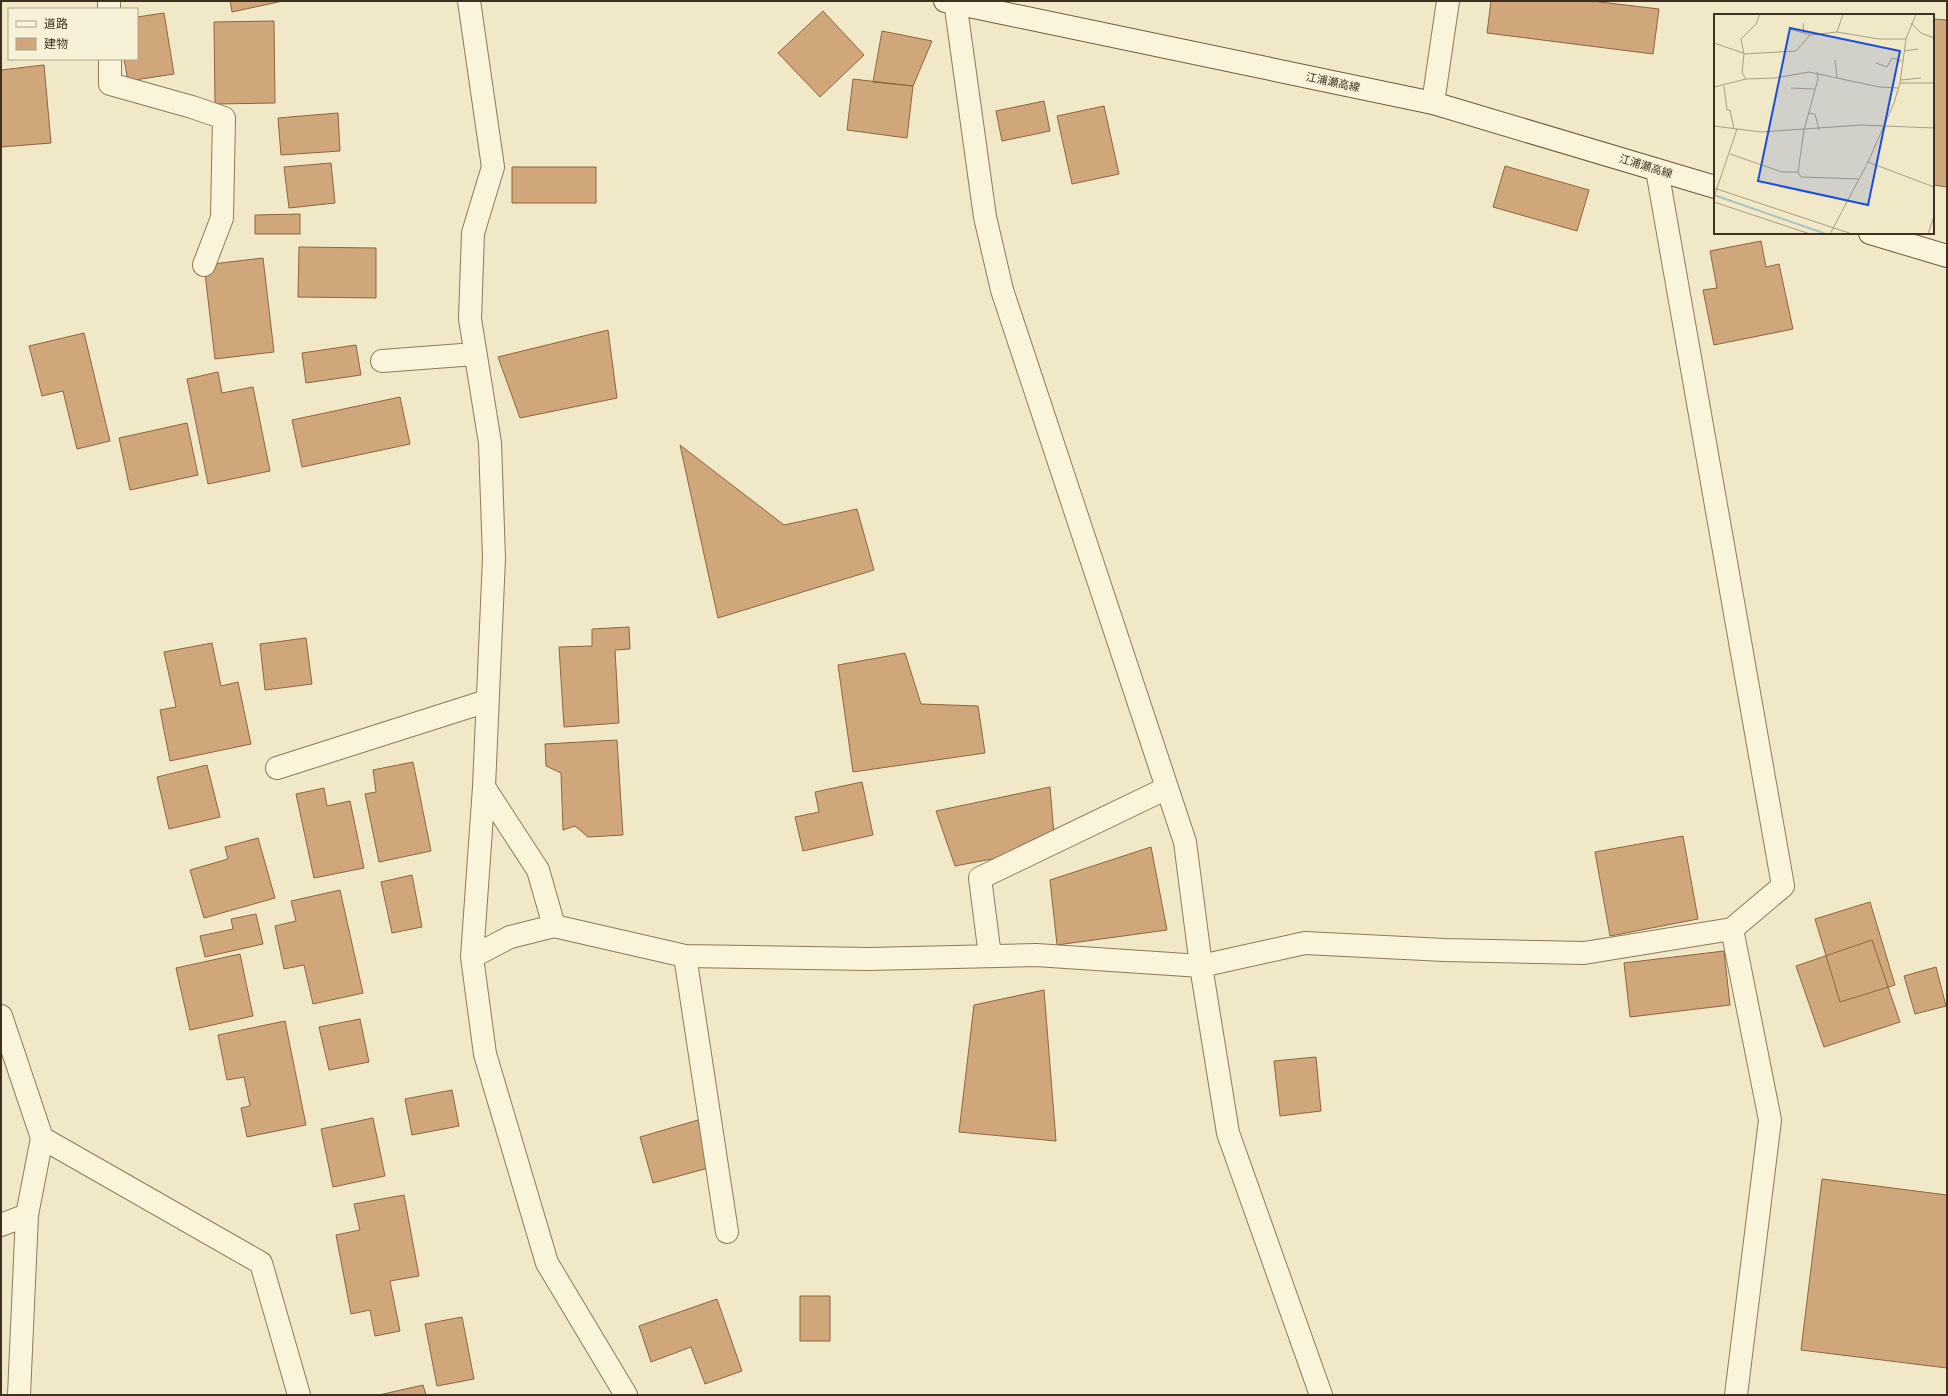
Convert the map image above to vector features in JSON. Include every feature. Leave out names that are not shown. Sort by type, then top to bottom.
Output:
[{"type":"street","points":[[469,1],[493,167],[473,234],[470,319],[490,443],[494,558],[484,787],[472,957],[485,1054],[547,1263],[626,1395]]},
{"type":"street","points":[[1433,103],[1448,1]]},
{"type":"street","points":[[952,2],[985,217],[1002,290],[1185,842],[1202,966],[1228,1133],[1321,1395]]},
{"type":"street","name":"江浦瀬高線","points":[[952,2],[1433,103],[1714,187]]},
{"type":"street","points":[[110,60],[110,84],[192,107],[224,118],[222,218],[204,265]]},
{"type":"street","points":[[472,957],[510,937],[554,926],[685,956],[869,959],[1036,954],[1202,966],[1305,943],[1444,950],[1584,953],[1732,929],[1783,886],[1657,170]]},
{"type":"street","points":[[1873,234],[1947,256]]},
{"type":"street","points":[[382,361],[475,354]]},
{"type":"street","points":[[277,768],[487,701]]},
{"type":"street","points":[[484,787],[538,870],[554,926]]},
{"type":"street","points":[[990,956],[980,878],[1167,788]]},
{"type":"street","points":[[1732,929],[1770,1120],[1736,1395]]},
{"type":"street","points":[[685,956],[727,1232]]},
{"type":"street","points":[[1,1016],[42,1138],[27,1215],[19,1395]]},
{"type":"street","points":[[42,1138],[261,1263],[299,1395]]},
{"type":"street","points":[[1,1225],[27,1215]]},
{"type":"building","points":[[230,1],[283,1],[232,12]]},
{"type":"building","points":[[1491,1],[1592,1],[1659,9],[1653,54],[1487,33]]},
{"type":"building","points":[[823,11],[864,55],[820,97],[778,53]]},
{"type":"building","points":[[164,13],[174,74],[128,81],[124,60],[138,60],[138,17]]},
{"type":"building","points":[[1934,19],[1947,20],[1947,187],[1934,185]]},
{"type":"building","points":[[274,21],[275,103],[215,104],[214,22]]},
{"type":"building","points":[[882,31],[932,41],[913,86],[873,82]]},
{"type":"building","points":[[44,65],[51,143],[1,147],[1,70]]},
{"type":"building","points":[[853,79],[913,86],[907,138],[847,130]]},
{"type":"building","points":[[1044,101],[1050,131],[1002,141],[996,111]]},
{"type":"building","points":[[1104,106],[1119,174],[1072,184],[1057,116]]},
{"type":"building","points":[[338,113],[340,151],[281,155],[278,118]]},
{"type":"building","points":[[331,163],[335,203],[289,208],[284,167]]},
{"type":"building","points":[[1505,166],[1589,190],[1577,231],[1493,207]]},
{"type":"building","points":[[512,167],[596,167],[596,203],[512,203]]},
{"type":"building","points":[[300,214],[300,234],[255,234],[255,215]]},
{"type":"building","points":[[1761,241],[1766,267],[1779,264],[1793,329],[1714,345],[1703,290],[1717,288],[1710,251]]},
{"type":"building","points":[[299,247],[376,248],[376,298],[298,297]]},
{"type":"building","points":[[263,258],[274,352],[215,359],[204,265]]},
{"type":"building","points":[[608,330],[617,398],[520,418],[498,357]]},
{"type":"building","points":[[84,333],[110,441],[77,449],[63,391],[42,396],[29,346]]},
{"type":"building","points":[[356,345],[361,375],[306,383],[302,353]]},
{"type":"building","points":[[218,372],[222,393],[253,387],[270,471],[208,484],[187,379]]},
{"type":"building","points":[[400,397],[410,444],[302,467],[292,420]]},
{"type":"building","points":[[187,423],[198,475],[130,490],[119,438]]},
{"type":"building","points":[[680,445],[784,525],[857,509],[874,570],[718,618]]},
{"type":"building","points":[[629,627],[630,649],[615,650],[619,723],[564,727],[559,647],[592,646],[592,629]]},
{"type":"building","points":[[306,638],[312,684],[265,690],[260,644]]},
{"type":"building","points":[[212,643],[221,686],[238,682],[251,744],[170,761],[160,710],[176,707],[164,652]]},
{"type":"building","points":[[905,653],[921,704],[978,706],[985,753],[853,772],[838,665]]},
{"type":"building","points":[[617,740],[623,835],[588,837],[575,826],[563,830],[561,773],[546,766],[545,744]]},
{"type":"building","points":[[413,762],[431,851],[379,862],[365,794],[376,792],[373,770]]},
{"type":"building","points":[[207,765],[220,817],[169,829],[157,777]]},
{"type":"building","points":[[862,782],[873,835],[803,851],[795,817],[819,812],[815,792]]},
{"type":"building","points":[[1050,787],[1055,847],[955,866],[936,811]]},
{"type":"building","points":[[324,788],[327,806],[350,801],[364,868],[314,878],[296,794]]},
{"type":"building","points":[[1683,836],[1698,919],[1610,936],[1595,852]]},
{"type":"building","points":[[258,838],[275,898],[204,918],[190,870],[228,859],[225,847]]},
{"type":"building","points":[[1151,847],[1167,930],[1057,945],[1050,880]]},
{"type":"building","points":[[412,875],[422,927],[392,933],[381,882]]},
{"type":"building","points":[[340,890],[363,993],[313,1004],[304,965],[284,969],[275,926],[296,921],[291,901]]},
{"type":"building","points":[[1870,902],[1895,985],[1840,1002],[1815,919]]},
{"type":"building","points":[[256,914],[263,944],[205,957],[200,936],[233,929],[231,919]]},
{"type":"building","points":[[1872,940],[1900,1022],[1824,1047],[1796,966]]},
{"type":"building","points":[[1724,951],[1730,1005],[1630,1017],[1624,963]]},
{"type":"building","points":[[240,954],[253,1016],[190,1030],[176,968]]},
{"type":"building","points":[[1936,967],[1946,1006],[1915,1014],[1904,976]]},
{"type":"building","points":[[1044,990],[1056,1141],[959,1132],[974,1005]]},
{"type":"building","points":[[360,1019],[369,1062],[329,1070],[319,1027]]},
{"type":"building","points":[[285,1021],[306,1125],[247,1137],[241,1108],[250,1106],[244,1077],[227,1080],[218,1035]]},
{"type":"building","points":[[1316,1057],[1321,1111],[1280,1116],[1274,1061]]},
{"type":"building","points":[[452,1090],[459,1126],[412,1135],[405,1099]]},
{"type":"building","points":[[373,1118],[385,1176],[333,1187],[321,1129]]},
{"type":"building","points":[[698,1120],[712,1167],[653,1183],[640,1137]]},
{"type":"building","points":[[1822,1179],[1947,1195],[1947,1368],[1801,1350]]},
{"type":"building","points":[[404,1195],[419,1276],[390,1281],[400,1331],[375,1336],[370,1310],[351,1314],[336,1235],[360,1230],[354,1204]]},
{"type":"building","points":[[800,1296],[830,1296],[830,1341],[800,1341]]},
{"type":"building","points":[[717,1299],[742,1371],[705,1384],[691,1347],[651,1362],[639,1326]]},
{"type":"building","points":[[462,1317],[474,1379],[437,1386],[425,1324]]},
{"type":"building","points":[[423,1385],[426,1395],[379,1395]]}]
